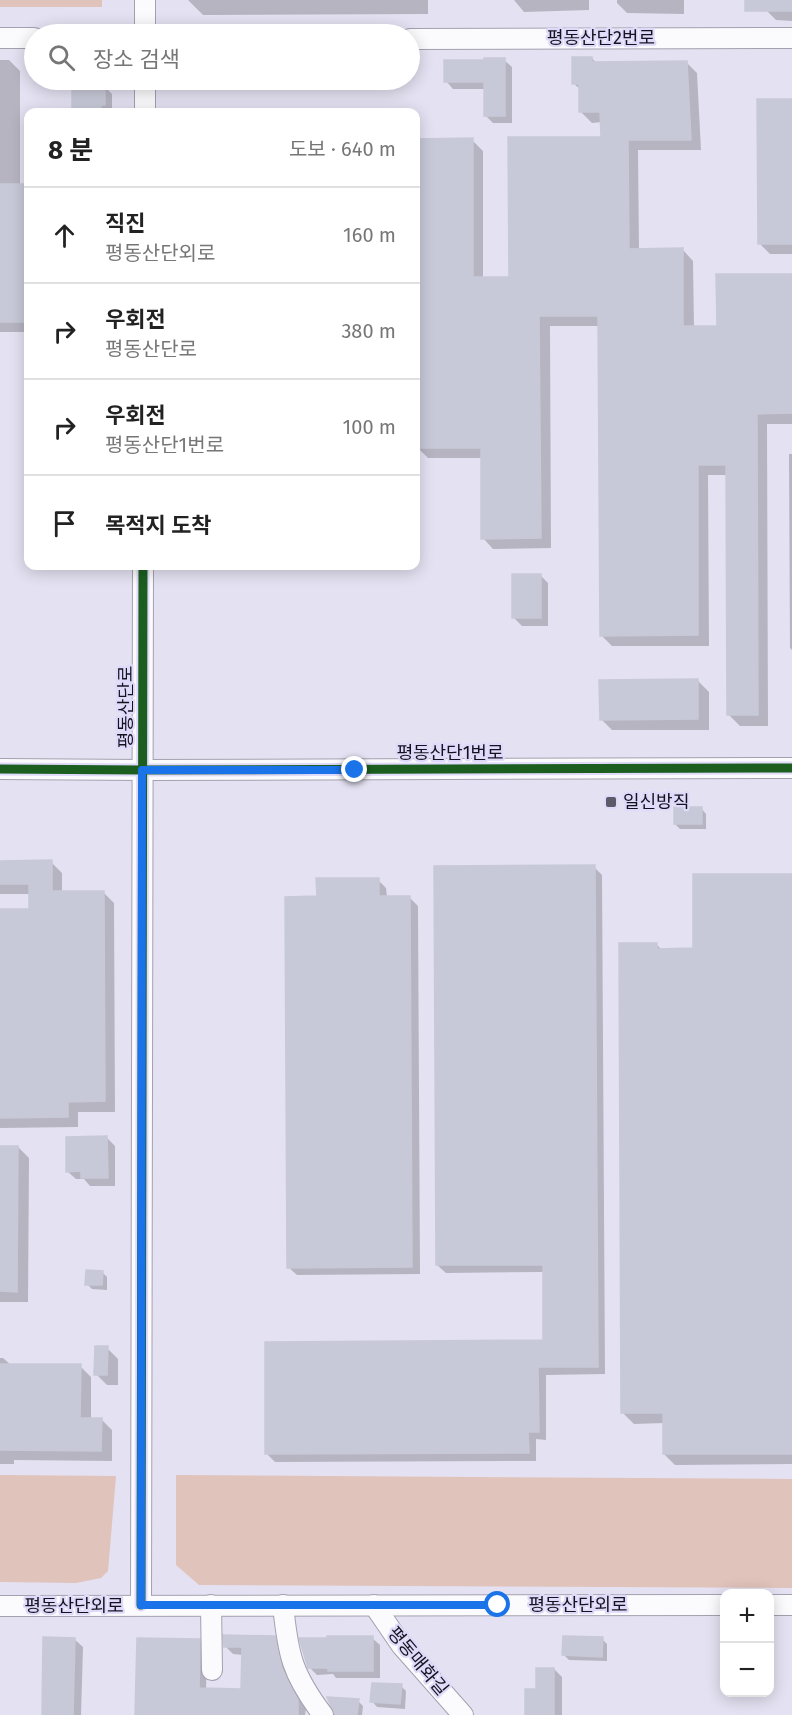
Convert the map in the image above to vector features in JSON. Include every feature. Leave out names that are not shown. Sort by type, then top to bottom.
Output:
[{"type":"street","points":[[145,0],[145,24]]},
{"type":"street","points":[[0,38],[24,38]]},
{"type":"street","name":"평동산단2번로","points":[[420,39],[792,38]]},
{"type":"street","points":[[145,90],[145,108]]},
{"type":"street","name":"평동산단로","points":[[141,1605],[143,570]]},
{"type":"street","name":"평동산단1번로","points":[[0,769],[792,768]]},
{"type":"street","points":[[211,1605],[212,1670]]},
{"type":"street","points":[[283,1605],[288,1649],[295,1671],[316,1711]]},
{"type":"street","name":"평동매화길","points":[[374,1605],[402,1646],[463,1715]]},
{"type":"street","name":"평동산단외로","points":[[0,1606],[720,1605]]},
{"type":"street","points":[[774,1605],[792,1605]]},
{"type":"shaded area","points":[[0,0],[102,0],[102,7],[0,7]]},
{"type":"shaded area","points":[[0,1475],[116,1476],[108,1571],[101,1578],[76,1583],[0,1582]]},
{"type":"shaded area","points":[[176,1475],[792,1479],[792,1588],[199,1585],[176,1565]]},
{"type":"building","points":[[745,0],[792,0],[792,11],[745,11]]},
{"type":"building","points":[[572,57],[592,57],[592,62],[687,61],[691,140],[628,140],[629,249],[683,248],[683,326],[717,326],[716,274],[792,274],[792,413],[757,414],[758,715],[727,715],[726,465],[698,465],[698,635],[600,636],[598,316],[539,316],[541,538],[481,539],[481,448],[420,448],[420,139],[473,138],[473,277],[509,277],[508,137],[601,137],[600,112],[579,112],[579,84],[572,84]]},
{"type":"building","points":[[484,58],[505,58],[505,116],[484,116],[484,82],[444,82],[444,60],[484,60]]},
{"type":"building","points":[[72,90],[105,90],[105,105],[101,105],[101,108],[72,108]]},
{"type":"building","points":[[757,99],[792,99],[792,244],[758,244]]},
{"type":"building","points":[[0,184],[24,184],[24,322],[0,322]]},
{"type":"building","points":[[512,574],[541,574],[541,618],[512,618]]},
{"type":"building","points":[[698,679],[698,719],[600,720],[599,680]]},
{"type":"building","points":[[674,807],[702,807],[702,824],[674,824]]},
{"type":"building","points":[[52,860],[52,891],[104,891],[105,1101],[68,1102],[68,1117],[0,1118],[0,909],[29,909],[29,884],[0,884],[0,861]]},
{"type":"building","points":[[595,865],[598,1367],[538,1367],[539,1432],[528,1432],[529,1453],[265,1454],[265,1342],[543,1340],[543,1265],[436,1265],[434,866]]},
{"type":"building","points":[[693,874],[792,874],[792,1454],[663,1454],[663,1413],[621,1413],[619,943],[657,943],[657,949],[693,948]]},
{"type":"building","points":[[316,878],[379,878],[379,896],[410,896],[412,1267],[287,1268],[285,897],[317,896]]},
{"type":"building","points":[[107,1136],[108,1178],[81,1178],[81,1171],[66,1172],[66,1137]]},
{"type":"building","points":[[0,1146],[18,1146],[17,1292],[0,1291]]},
{"type":"building","points":[[86,1270],[103,1271],[102,1285],[85,1285]]},
{"type":"building","points":[[95,1346],[108,1346],[107,1375],[94,1375]]},
{"type":"building","points":[[0,1364],[81,1364],[80,1418],[102,1418],[101,1451],[0,1450]]},
{"type":"building","points":[[223,1635],[275,1636],[282,1668],[298,1700],[298,1715],[135,1715],[137,1638],[200,1639],[199,1688],[241,1689],[242,1647],[224,1647]]},
{"type":"building","points":[[327,1636],[373,1636],[373,1671],[328,1671],[328,1668],[308,1668],[299,1638],[327,1638]]},
{"type":"building","points":[[563,1636],[603,1637],[602,1657],[562,1655]]},
{"type":"building","points":[[43,1637],[75,1638],[73,1715],[42,1715]]},
{"type":"building","points":[[536,1668],[554,1668],[554,1715],[525,1715],[525,1689],[536,1689]]},
{"type":"building","points":[[372,1683],[402,1684],[400,1704],[370,1702]]},
{"type":"building","points":[[327,1697],[359,1699],[357,1715],[335,1715]]},
{"type":"cycle path","points":[[141,1605],[143,570]]},
{"type":"cycle path","points":[[0,769],[792,768]]},
{"type":"place","name":"일신방직","points":[[611,802]]},
{"type":"route","points":[[355,770],[142,770],[141,1605],[498,1605]]}]
